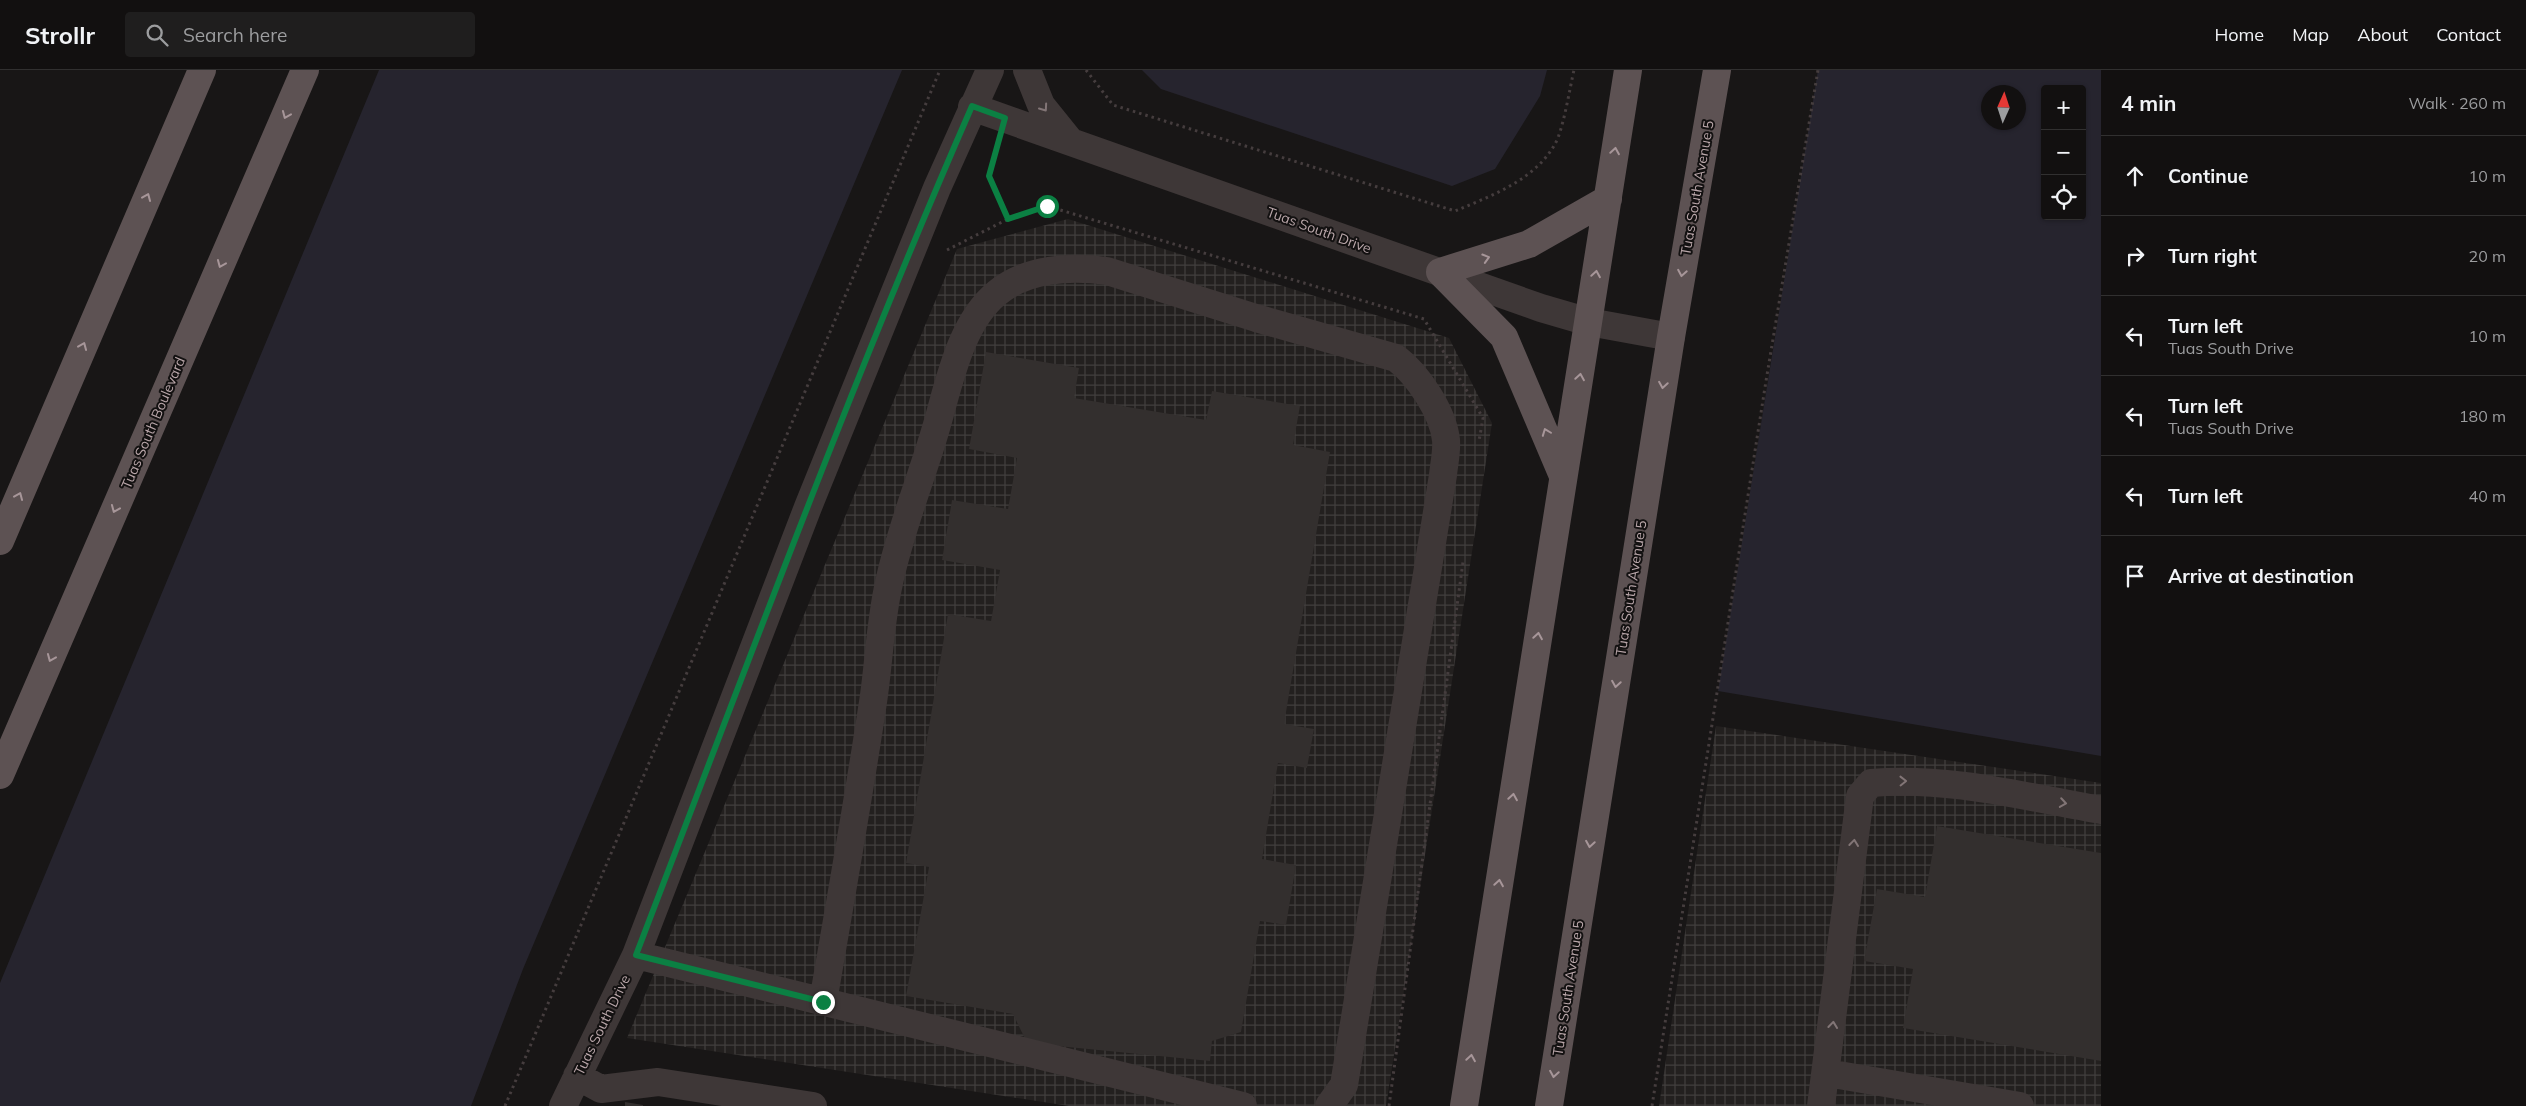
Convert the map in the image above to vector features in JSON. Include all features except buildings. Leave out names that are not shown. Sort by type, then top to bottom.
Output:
[{"type":"main road","points":[[0,541],[202,70]]},
{"type":"main road","name":"Tuas South Boulevard","points":[[0,775],[305,70]]},
{"type":"main road","points":[[1464,1106],[1628,70]]},
{"type":"main road","name":"Tuas South Avenue 5","points":[[1549,1106],[1671,337],[1717,70]]},
{"type":"main road","points":[[1564,477],[1504,337],[1440,272],[1529,244],[1608,200]]},
{"type":"street","name":"Tuas South Drive","points":[[563,1106],[636,955],[811,498],[936,188],[990,70]]},
{"type":"street","points":[[1027,70],[1041,105],[1070,141]]},
{"type":"street","name":"Tuas South Drive","points":[[972,106],[1541,308],[1588,322],[1671,337]]},
{"type":"street","points":[[823,1002],[873,702],[888,584],[909,507],[936,429],[949,379],[973,322],[995,294],[1009,284],[1056,269],[1082,268],[1107,271],[1256,318],[1396,358],[1410,369],[1425,389],[1446,438],[1443,475],[1344,1085],[1329,1106]]},
{"type":"street","points":[[1821,1106],[1827,1073],[1860,796],[1872,783],[1902,780],[1933,782],[2101,810]]},
{"type":"street","points":[[636,955],[1243,1106]]},
{"type":"street","points":[[1827,1073],[2020,1106]]},
{"type":"street","points":[[577,1076],[601,1089],[658,1082],[813,1106]]},
{"type":"path","points":[[505,1106],[940,70]]},
{"type":"path","points":[[1086,70],[1113,105],[1455,211],[1498,193],[1531,172],[1555,144],[1574,70]]},
{"type":"path","points":[[1652,1106],[1765,391],[1818,70]]},
{"type":"path","points":[[1005,118],[989,176],[1008,219],[1047,206],[1424,319],[1483,418],[1479,448]]},
{"type":"path","points":[[1389,1106],[1464,556]]},
{"type":"shaded area","points":[[379,70],[902,70],[523,969],[471,1106],[0,1106],[0,983]]},
{"type":"shaded area","points":[[1142,70],[1547,70],[1540,96],[1495,169],[1452,186],[1161,89]]},
{"type":"shaded area","points":[[1818,70],[2101,70],[2101,756],[1718,691]]},
{"type":"shaded area","points":[[1068,219],[1449,338],[1492,423],[1386,1106],[1069,1106],[627,1038],[957,249]]},
{"type":"shaded area","points":[[1716,726],[2101,783],[2101,1106],[1659,1106]]},
{"type":"route","points":[[823,1002],[636,955],[808,507],[936,188],[972,106],[1005,118],[989,176],[1008,219],[1047,206]]}]
